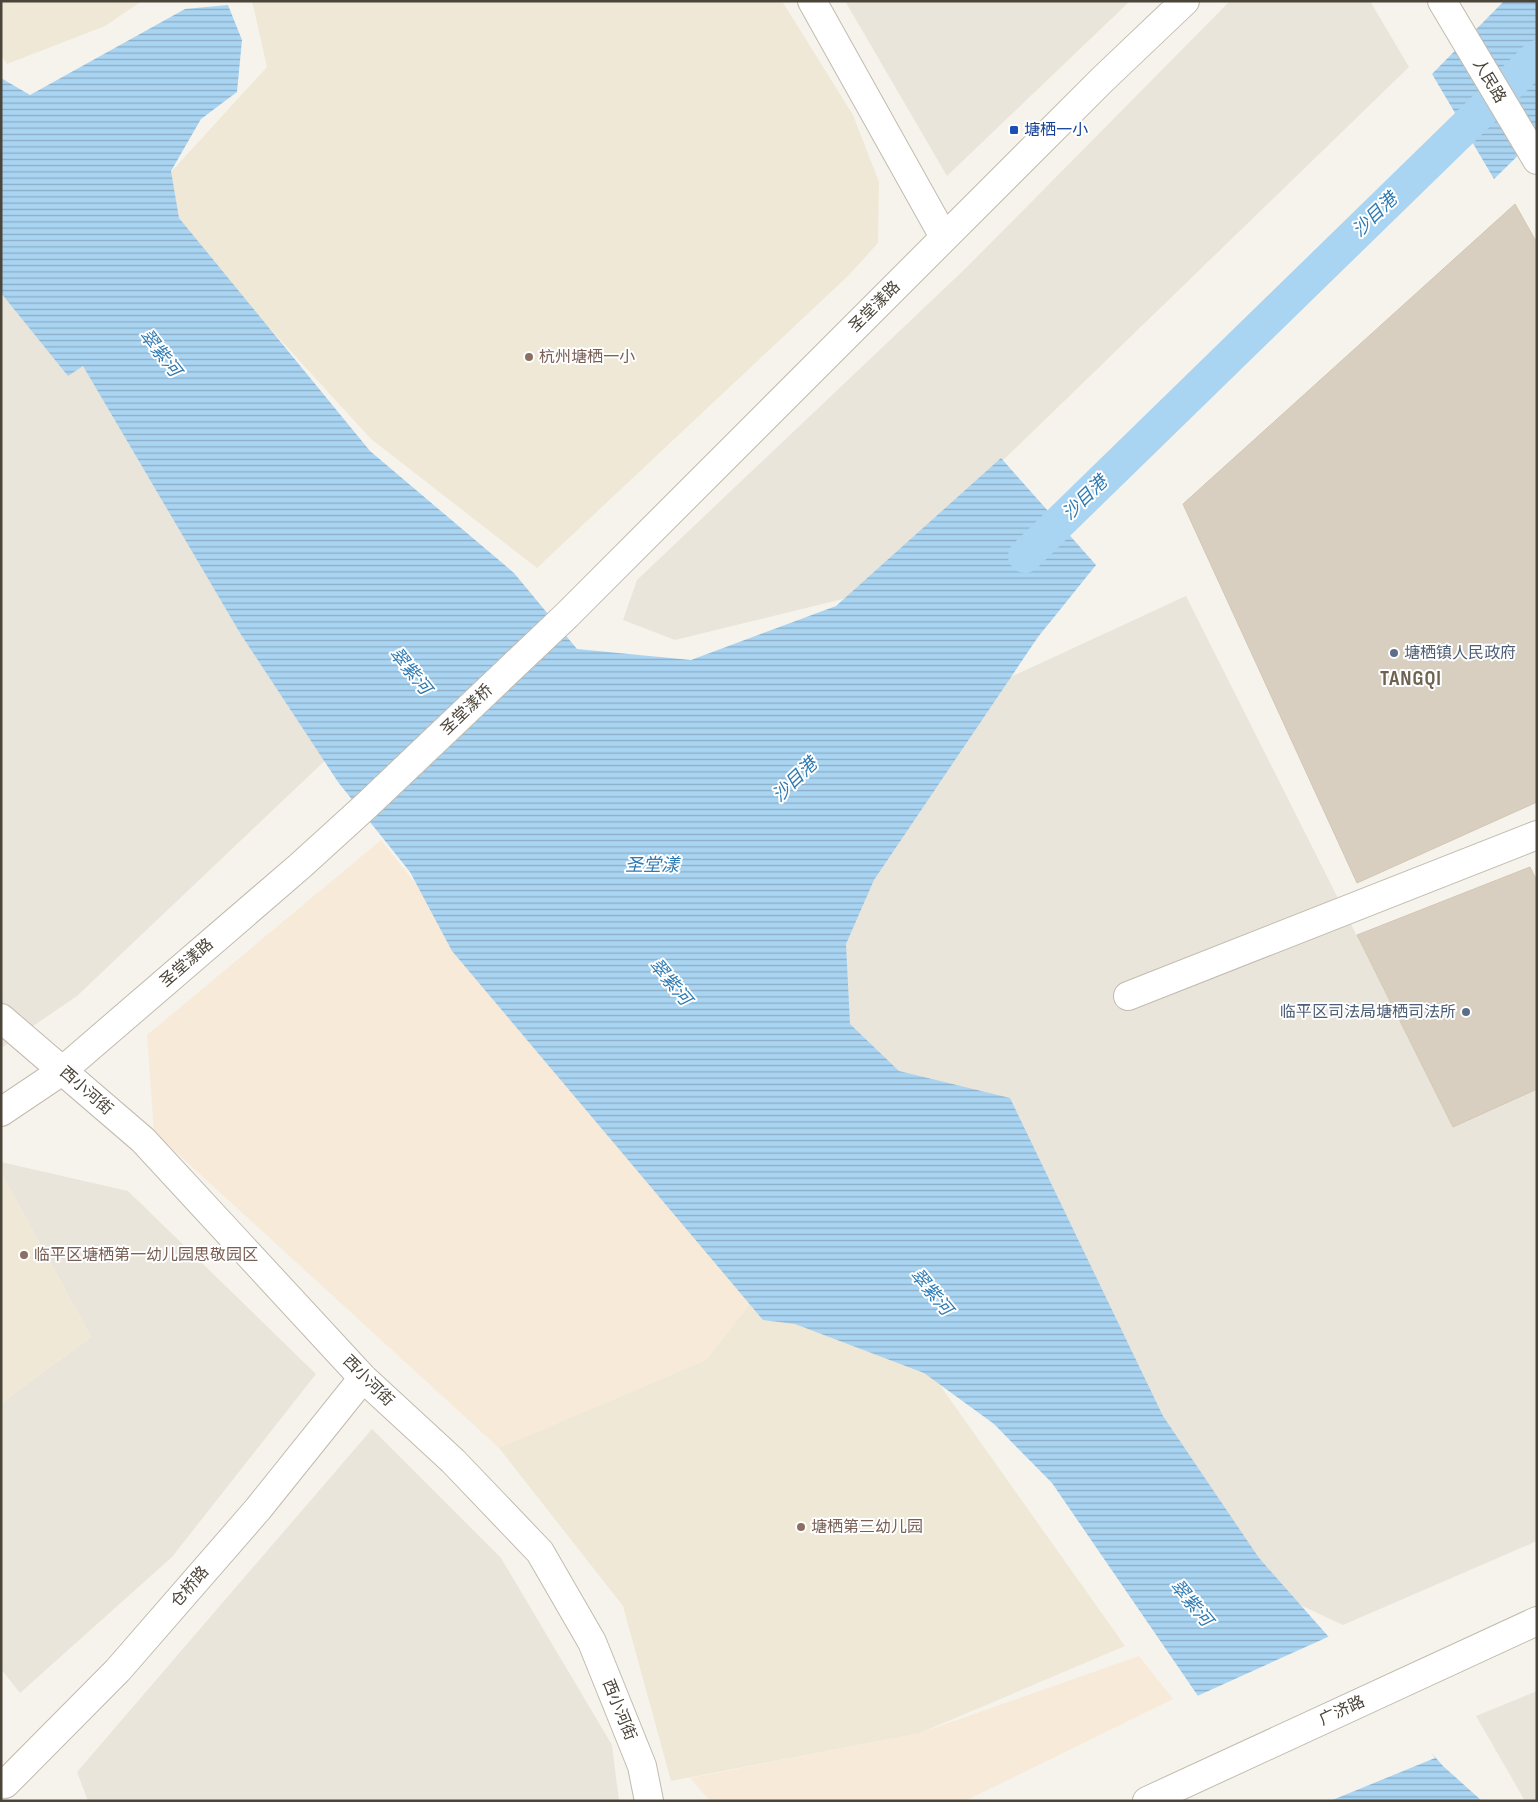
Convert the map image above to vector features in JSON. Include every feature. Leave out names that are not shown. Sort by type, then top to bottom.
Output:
[{"type":"street","points":[[812,1],[944,237]]},
{"type":"street","name":"圣堂漾路","points":[[567,615],[1103,79],[1185,1]]},
{"type":"street","name":"人民路","points":[[1442,1],[1535,157]]},
{"type":"street","name":"圣堂漾桥","points":[[366,805],[567,615]]},
{"type":"street","name":"圣堂漾路","points":[[1,1112],[62,1071],[300,866],[366,805]]},
{"type":"street","points":[[1128,996],[1537,835]]},
{"type":"street","name":"西小河街","points":[[1,1018],[143,1140],[363,1378],[453,1460],[540,1552],[592,1642],[642,1766],[649,1801]]},
{"type":"street","name":"仓桥路","points":[[7,1788],[118,1670],[258,1509],[363,1378]]},
{"type":"street","name":"广济路","points":[[1147,1801],[1537,1621]]},
{"type":"shaded area","points":[[1,1],[142,1],[105,26],[7,64],[1,55]]},
{"type":"shaded area","name":"杭州塘栖一小","points":[[252,1],[782,1],[853,115],[879,182],[878,243],[849,275],[537,568],[371,439],[149,196],[267,67]]},
{"type":"shaded area","points":[[845,1],[1130,1],[947,176]]},
{"type":"shaded area","points":[[1230,1],[1370,1],[1409,67],[926,535],[847,598],[675,640],[623,620],[637,580],[967,267]]},
{"type":"shaded area","points":[[1,178],[373,715],[77,996],[1,1048]]},
{"type":"shaded area","points":[[1186,596],[1453,1127],[1537,1089],[1537,1541],[1343,1625],[1240,1577],[800,1008],[963,699]]},
{"type":"shaded area","points":[[381,840],[750,1304],[706,1360],[499,1448],[154,1132],[147,1035]]},
{"type":"shaded area","points":[[1,1162],[128,1191],[316,1374],[172,1557],[20,1693],[1,1669],[1,1403],[91,1337],[1,1173]]},
{"type":"shaded area","name":"临平区塘栖第一幼儿园思敬园区","points":[[1,1173],[91,1337],[1,1403]]},
{"type":"shaded area","name":"塘栖第三幼儿园","points":[[750,1304],[778,1310],[925,1364],[1125,1646],[920,1733],[671,1781],[623,1606],[499,1448],[706,1360]]},
{"type":"shaded area","points":[[372,1429],[501,1558],[612,1745],[619,1801],[88,1801],[77,1772]]},
{"type":"shaded area","points":[[1139,1656],[1173,1699],[965,1801],[710,1801],[690,1778],[920,1733]]},
{"type":"shaded area","points":[[1537,1691],[1537,1801],[1525,1801],[1476,1716]]},
{"type":"water","points":[[1504,1],[1537,1],[1537,137],[1494,179],[1432,74]]},
{"type":"water","name":"圣堂漾","points":[[228,5],[242,40],[237,92],[201,119],[171,171],[179,218],[370,451],[514,573],[577,649],[691,660],[836,606],[1001,458],[1096,565],[1038,637],[874,880],[846,944],[850,1024],[899,1071],[1010,1098],[1163,1416],[1259,1558],[1443,1766],[1482,1801],[1270,1801],[1052,1483],[994,1424],[924,1373],[795,1324],[763,1320],[452,951],[410,872],[338,782],[240,633],[83,366],[68,376],[1,293],[1,78],[30,95],[185,9]]},
{"type":"pier","points":[[1330,1636],[1424,1741],[1435,1758],[1330,1801],[1268,1801],[1195,1697]]},
{"type":"building","name":"塘栖镇人民政府","points":[[1515,204],[1537,243],[1537,802],[1357,883],[1183,504]]},
{"type":"building","name":"临平区司法局塘栖司法所","points":[[1530,867],[1537,881],[1537,1089],[1453,1127],[1357,935]]},
{"type":"waterway","name":"沙目港","points":[[1025,556],[1537,57]]},
{"type":"place","name":"塘栖一小","points":[[1014,130]]},
{"type":"place","name":"杭州塘栖一小","points":[[529,357]]},
{"type":"place","name":"塘栖镇人民政府","points":[[1394,653]]},
{"type":"place","name":"临平区司法局塘栖司法所","points":[[1466,1012]]},
{"type":"place","name":"临平区塘栖第一幼儿园思敬园区","points":[[24,1255]]},
{"type":"place","name":"塘栖第三幼儿园","points":[[801,1527]]},
{"type":"district","name":"TANGQI","points":[[1411,678]]},
{"type":"water label","name":"翠紫河","points":[[160,353]]},
{"type":"water label","name":"翠紫河","points":[[410,671]]},
{"type":"water label","name":"翠紫河","points":[[670,982]]},
{"type":"water label","name":"翠紫河","points":[[931,1292]]},
{"type":"water label","name":"翠紫河","points":[[1191,1603]]}]
